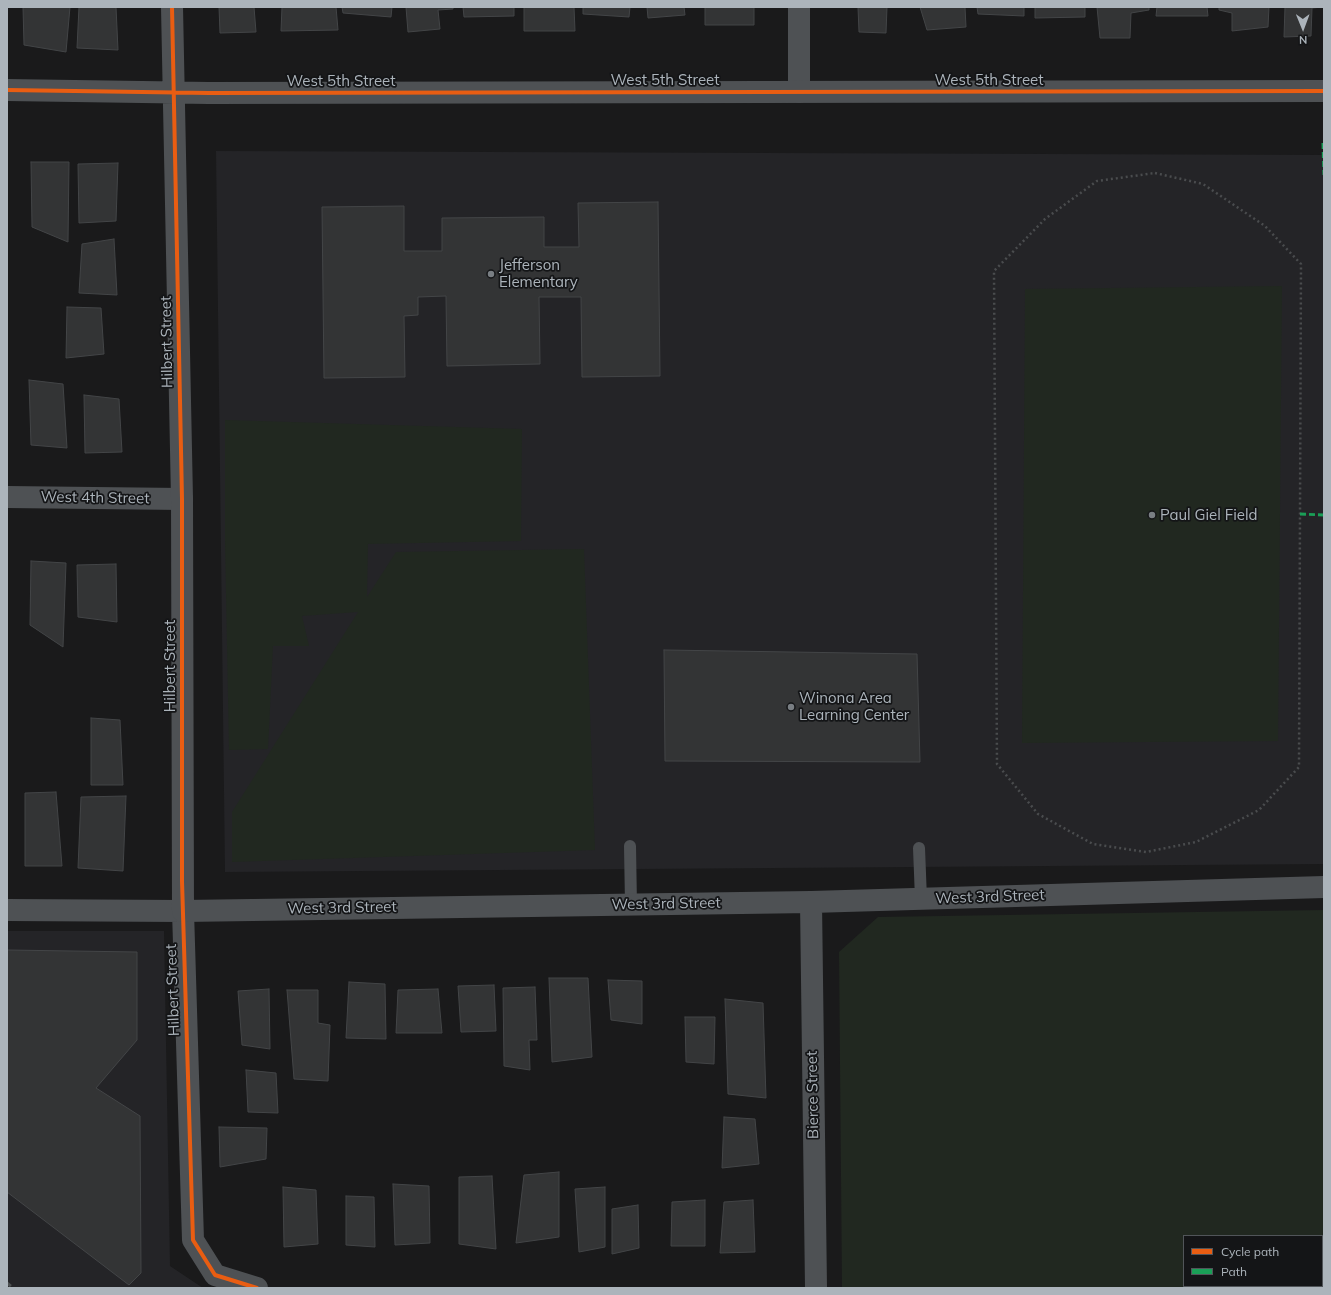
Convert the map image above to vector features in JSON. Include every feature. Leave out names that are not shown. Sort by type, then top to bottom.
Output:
[{"type":"street","name":"Hilbert Street","points":[[172,7],[172,93],[182,499],[183,911],[193,1240],[215,1275],[256,1288]]},
{"type":"street","points":[[799,7],[799,92]]},
{"type":"street","name":"West 5th Street","points":[[7,90],[172,93],[1324,90]]},
{"type":"street","name":"West 4th Street","points":[[7,497],[182,499]]},
{"type":"street","name":"West 3rd Street","points":[[7,910],[183,911],[811,902],[1324,887]]},
{"type":"street","name":"Bierce Street","points":[[811,902],[816,1288]]},
{"type":"lane","points":[[630,846],[631,904]]},
{"type":"lane","points":[[919,848],[921,899]]},
{"type":"path","points":[[1155,173],[1203,184],[1264,226],[1301,264],[1299,767],[1259,810],[1196,842],[1146,852],[1093,844],[1038,814],[998,764],[994,271],[1045,219],[1097,181],[1155,173]]},
{"type":"shaded area","points":[[216,151],[1324,155],[1324,864],[225,872]]},
{"type":"shaded area","name":"Paul Giel Field","points":[[1282,286],[1278,741],[1022,743],[1025,289]]},
{"type":"shaded area","points":[[225,420],[522,429],[521,541],[368,544],[367,597],[396,552],[584,549],[595,850],[232,862],[232,812],[358,612],[302,616],[309,646],[273,646],[268,749],[229,750],[225,541]]},
{"type":"shaded area","points":[[1324,910],[1324,1288],[842,1288],[839,952],[878,917]]},
{"type":"shaded area","points":[[7,931],[164,931],[170,1266],[203,1288],[7,1288]]},
{"type":"building","points":[[23,7],[70,7],[66,52],[24,45]]},
{"type":"building","points":[[79,7],[116,7],[118,50],[77,48]]},
{"type":"building","points":[[219,7],[254,7],[256,32],[220,33]]},
{"type":"building","points":[[282,7],[336,7],[338,30],[281,31]]},
{"type":"building","points":[[342,7],[392,7],[391,17],[343,13]]},
{"type":"building","points":[[406,7],[453,7],[453,9],[438,10],[440,29],[408,32]]},
{"type":"building","points":[[463,7],[514,7],[514,16],[464,17]]},
{"type":"building","points":[[524,7],[574,7],[575,31],[524,31]]},
{"type":"building","points":[[583,7],[630,7],[629,17],[583,14]]},
{"type":"building","points":[[647,7],[684,7],[685,15],[648,18]]},
{"type":"building","points":[[705,7],[754,7],[754,25],[705,25]]},
{"type":"building","points":[[858,7],[887,7],[886,33],[859,32]]},
{"type":"building","points":[[920,7],[965,7],[966,27],[927,30]]},
{"type":"building","points":[[977,7],[1024,7],[1024,16],[978,14]]},
{"type":"building","points":[[1035,7],[1085,7],[1085,17],[1035,18]]},
{"type":"building","points":[[1097,7],[1149,7],[1149,10],[1131,13],[1130,38],[1100,38]]},
{"type":"building","points":[[1157,7],[1207,7],[1208,16],[1156,16]]},
{"type":"building","points":[[1219,7],[1269,7],[1268,27],[1232,31],[1232,13],[1219,10]]},
{"type":"building","points":[[1285,7],[1323,7],[1312,8],[1311,36],[1284,37]]},
{"type":"building","points":[[31,162],[69,162],[68,242],[32,227]]},
{"type":"building","points":[[118,163],[116,221],[79,223],[78,164]]},
{"type":"building","name":"Jefferson Elementary","points":[[658,202],[660,376],[582,377],[581,297],[539,297],[540,364],[447,366],[446,296],[418,297],[418,315],[404,316],[405,377],[324,378],[322,207],[404,206],[404,251],[442,251],[442,218],[544,217],[544,247],[579,247],[578,203]]},
{"type":"building","points":[[114,239],[117,295],[79,293],[82,244]]},
{"type":"building","points":[[67,307],[101,308],[104,354],[66,358]]},
{"type":"building","points":[[29,380],[63,384],[67,448],[31,445]]},
{"type":"building","points":[[84,395],[119,399],[122,452],[85,453]]},
{"type":"building","points":[[31,561],[66,563],[63,647],[30,625]]},
{"type":"building","points":[[116,564],[117,622],[78,617],[77,565]]},
{"type":"building","name":"Winona Area Learning Center","points":[[664,650],[917,654],[920,762],[665,761]]},
{"type":"building","points":[[91,718],[120,720],[123,785],[91,785]]},
{"type":"building","points":[[56,792],[62,866],[25,866],[25,793]]},
{"type":"building","points":[[126,796],[123,871],[78,868],[81,797]]},
{"type":"building","points":[[7,950],[137,952],[137,1040],[96,1088],[140,1116],[141,1273],[129,1285],[7,1192]]},
{"type":"building","points":[[549,978],[588,978],[592,1057],[552,1062]]},
{"type":"building","points":[[608,980],[642,981],[642,1024],[611,1020]]},
{"type":"building","points":[[349,982],[385,984],[386,1039],[346,1038]]},
{"type":"building","points":[[494,985],[496,1031],[461,1032],[458,986]]},
{"type":"building","points":[[535,987],[537,1040],[529,1040],[530,1070],[504,1066],[503,988]]},
{"type":"building","points":[[269,989],[270,1049],[242,1045],[238,991]]},
{"type":"building","points":[[438,989],[442,1033],[396,1033],[398,990]]},
{"type":"building","points":[[287,990],[318,990],[318,1023],[330,1025],[328,1081],[294,1079]]},
{"type":"building","points":[[725,999],[763,1003],[766,1098],[728,1094]]},
{"type":"building","points":[[685,1017],[715,1017],[714,1064],[686,1062]]},
{"type":"building","points":[[246,1070],[276,1073],[278,1113],[248,1112]]},
{"type":"building","points":[[724,1117],[755,1119],[759,1164],[722,1168]]},
{"type":"building","points":[[219,1127],[267,1128],[266,1159],[220,1167]]},
{"type":"building","points":[[559,1172],[559,1237],[516,1243],[524,1175]]},
{"type":"building","points":[[492,1176],[496,1249],[459,1244],[459,1177]]},
{"type":"building","points":[[393,1184],[429,1186],[430,1243],[395,1245]]},
{"type":"building","points":[[283,1187],[316,1190],[318,1244],[284,1247]]},
{"type":"building","points":[[605,1187],[605,1247],[579,1252],[575,1189]]},
{"type":"building","points":[[346,1196],[374,1197],[375,1247],[346,1245]]},
{"type":"building","points":[[705,1200],[705,1246],[671,1246],[672,1202]]},
{"type":"building","points":[[753,1200],[755,1252],[720,1253],[724,1202]]},
{"type":"building","points":[[638,1205],[639,1248],[612,1254],[612,1209]]},
{"type":"railway","points":[[7,1283],[13,1288]]},
{"type":"marked path","points":[[1323,143],[1324,175]]},
{"type":"marked path","points":[[1300,514],[1324,515]]},
{"type":"cycle path","points":[[172,7],[182,499],[182,881],[193,1240],[215,1275],[257,1288]]},
{"type":"cycle path","points":[[7,90],[209,93],[1324,91]]},
{"type":"place","name":"Jefferson Elementary","points":[[491,274]]},
{"type":"place","name":"Paul Giel Field","points":[[1152,515]]},
{"type":"place","name":"Winona Area Learning Center","points":[[791,707]]}]
